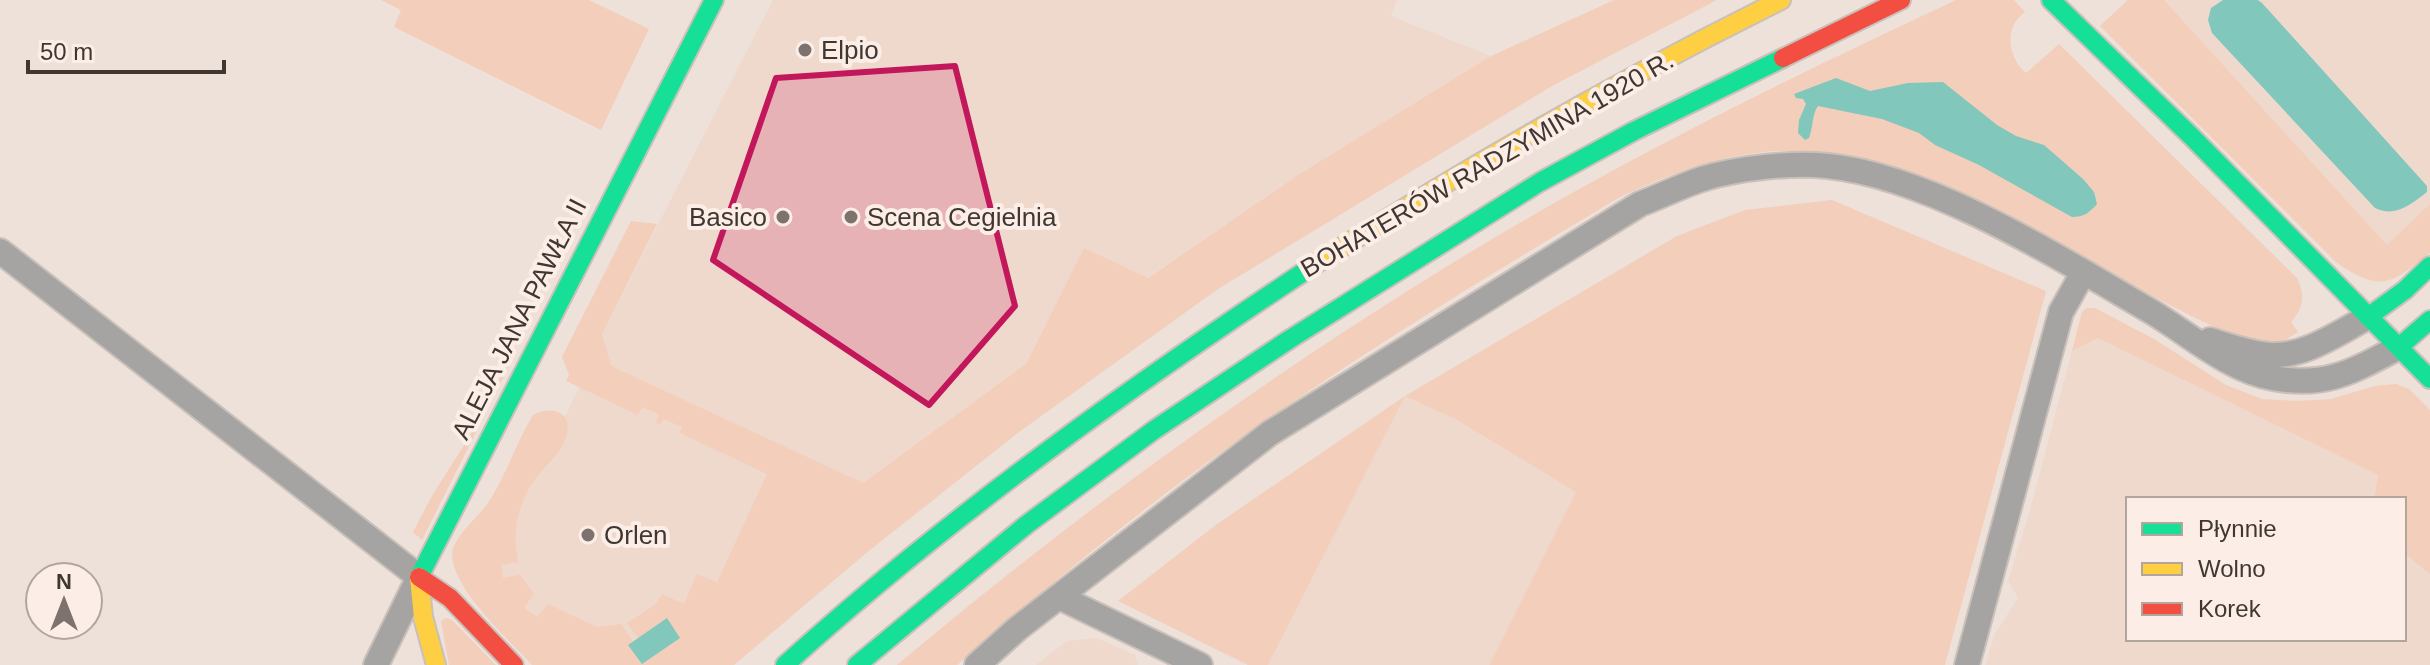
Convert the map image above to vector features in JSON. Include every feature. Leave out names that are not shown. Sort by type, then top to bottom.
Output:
[{"type":"main road","name":"ALEJA JANA PAWŁA II","points":[[419,577],[714,0]]},
{"type":"main road","name":"BOHATERÓW RADZYMINA 1920 R.","points":[[779,661],[993,493],[1129,392],[1293,278],[1573,108],[1781,0]]},
{"type":"main road","name":"BOHATERÓW RADZYMINA 1920 R.","points":[[857,665],[1026,525],[1154,430],[1290,339],[1540,182],[1663,117],[1901,0]]},
{"type":"main road","points":[[2051,0],[2192,137],[2430,379]]},
{"type":"main road","points":[[2368,317],[2405,290],[2430,266]]},
{"type":"main road","points":[[2399,347],[2430,320]]},
{"type":"main road","points":[[419,577],[423,617],[436,665]]},
{"type":"main road","points":[[419,577],[450,598],[514,665]]},
{"type":"street","points":[[977,665],[1059,597],[1270,433],[1640,204],[1704,179],[1800,165],[1828,166],[1904,184],[1961,208],[2083,273],[2188,334],[2239,369],[2273,378],[2322,380],[2346,375],[2399,347]]},
{"type":"street","points":[[0,251],[419,577]]},
{"type":"street","points":[[1967,665],[2061,312],[2083,273]]},
{"type":"street","points":[[2188,334],[2273,355],[2297,352],[2368,317]]},
{"type":"street","name":"ALEJA JANA PAWŁA II","points":[[376,665],[419,577]]},
{"type":"street","points":[[1059,597],[1200,665]]},
{"type":"highlighted area","points":[[955,66],[1015,306],[929,405],[713,260],[776,78]]},
{"type":"shaded area","points":[[381,0],[589,0],[649,29],[601,130],[394,27],[401,10]]},
{"type":"shaded area","points":[[773,0],[1397,0],[1391,16],[1491,56],[1298,175],[1147,278],[1084,249],[1026,364],[863,483],[658,665],[562,647],[484,576],[594,359],[610,366],[602,334]]},
{"type":"shaded area","points":[[1614,0],[1717,0],[1552,86],[1218,289],[1019,432],[865,554],[734,665],[532,665],[494,626],[457,575],[452,559],[457,540],[494,493],[533,415],[554,411],[564,416],[567,422],[566,437],[522,504],[516,526],[518,562],[501,565],[503,578],[520,575],[534,594],[524,608],[537,617],[548,604],[597,627],[621,624],[633,641],[629,645],[667,619],[638,638],[627,623],[656,604],[662,594],[684,604],[697,574],[717,582],[767,474],[680,433],[682,427],[664,419],[660,425],[656,423],[659,414],[642,407],[638,415],[566,381],[569,375],[562,357],[631,221],[657,224],[602,334],[611,366],[863,483],[1026,364],[1084,248],[1148,278],[1298,175],[1491,56]]},
{"type":"shaded area","points":[[1956,0],[2014,0],[2025,12],[2014,25],[2010,42],[2020,66],[2026,73],[2059,44],[2297,278],[2302,301],[2291,322],[2298,332],[2282,342],[2271,344],[2258,343],[2224,331],[1977,201],[1890,166],[1843,155],[1796,151],[1772,151],[1726,159],[1680,172],[1615,200],[1354,361],[1166,493],[1068,570],[957,665],[897,665],[1100,503],[1241,401],[1385,305],[1519,223],[1642,155],[1766,91]]},
{"type":"shaded area","points":[[2128,0],[2164,0],[2387,245],[2430,204],[2430,253],[2405,272],[2386,281],[2365,278],[2337,263],[2100,26]]},
{"type":"shaded area","points":[[2164,0],[2430,0],[2430,204],[2387,245]]},
{"type":"shaded area","points":[[1832,200],[2046,291],[1945,665],[1489,665],[1576,492],[1457,420],[1405,396],[1677,236],[1745,210]]},
{"type":"shaded area","points":[[2095,308],[2154,339],[2226,385],[2262,399],[2331,399],[2375,386],[2396,384],[2409,389],[2430,410],[2430,574],[2406,555],[2406,497],[2374,497],[2378,475],[2098,338],[2072,351],[2082,312]]},
{"type":"shaded area","points":[[2098,338],[2378,475],[2374,497],[2126,497],[2126,641],[2406,641],[2406,555],[2430,574],[2430,665],[1986,665],[1994,635],[2018,598],[2008,581],[2072,351]]},
{"type":"shaded area","points":[[509,361],[422,540],[413,532],[468,439]]},
{"type":"shaded area","points":[[1405,396],[1457,420],[1576,492],[1489,665],[1268,665]]},
{"type":"shaded area","points":[[1405,396],[1268,665],[1248,665],[1118,601],[1217,524]]},
{"type":"shaded area","points":[[446,618],[452,620],[496,665],[449,665],[441,621]]},
{"type":"shaded area","points":[[1097,638],[1135,655],[1138,665],[1036,665],[1067,641]]},
{"type":"water","points":[[2223,0],[2258,0],[2262,3],[2427,186],[2427,192],[2396,210],[2375,208],[2212,33],[2208,20],[2211,8]]},
{"type":"water","points":[[1836,78],[1870,91],[1908,83],[1943,82],[1997,125],[2016,136],[2044,145],[2083,179],[2094,192],[2097,204],[2086,214],[2072,217],[1979,165],[1935,145],[1919,133],[1882,119],[1818,106],[1809,138],[1805,140],[1798,133],[1799,120],[1806,104],[1794,94]]},
{"type":"water","points":[[667,618],[680,638],[642,664],[628,645]]},
{"type":"traffic: fast","points":[[419,577],[714,0]]},
{"type":"traffic: fast","points":[[2051,0],[2192,137],[2430,379]]},
{"type":"traffic: fast","points":[[857,665],[1026,525],[1154,430],[1290,339],[1540,182],[1634,131],[1783,58]]},
{"type":"traffic: fast","points":[[785,665],[913,556],[1047,451],[1325,258]]},
{"type":"traffic: fast","points":[[2368,317],[2405,290],[2430,266]]},
{"type":"traffic: fast","points":[[2399,347],[2430,320]]},
{"type":"traffic: slow","points":[[1325,258],[1550,123],[1781,0]]},
{"type":"traffic: slow","points":[[419,577],[423,617],[436,665]]},
{"type":"traffic: jam","points":[[1783,58],[1901,0]]},
{"type":"traffic: jam","points":[[419,577],[450,598],[514,665]]},
{"type":"place","name":"Elpio","points":[[805,50]]},
{"type":"place","name":"Basico","points":[[783,217]]},
{"type":"place","name":"Scena Cegielnia","points":[[851,217]]},
{"type":"place","name":"Orlen","points":[[588,535]]}]
